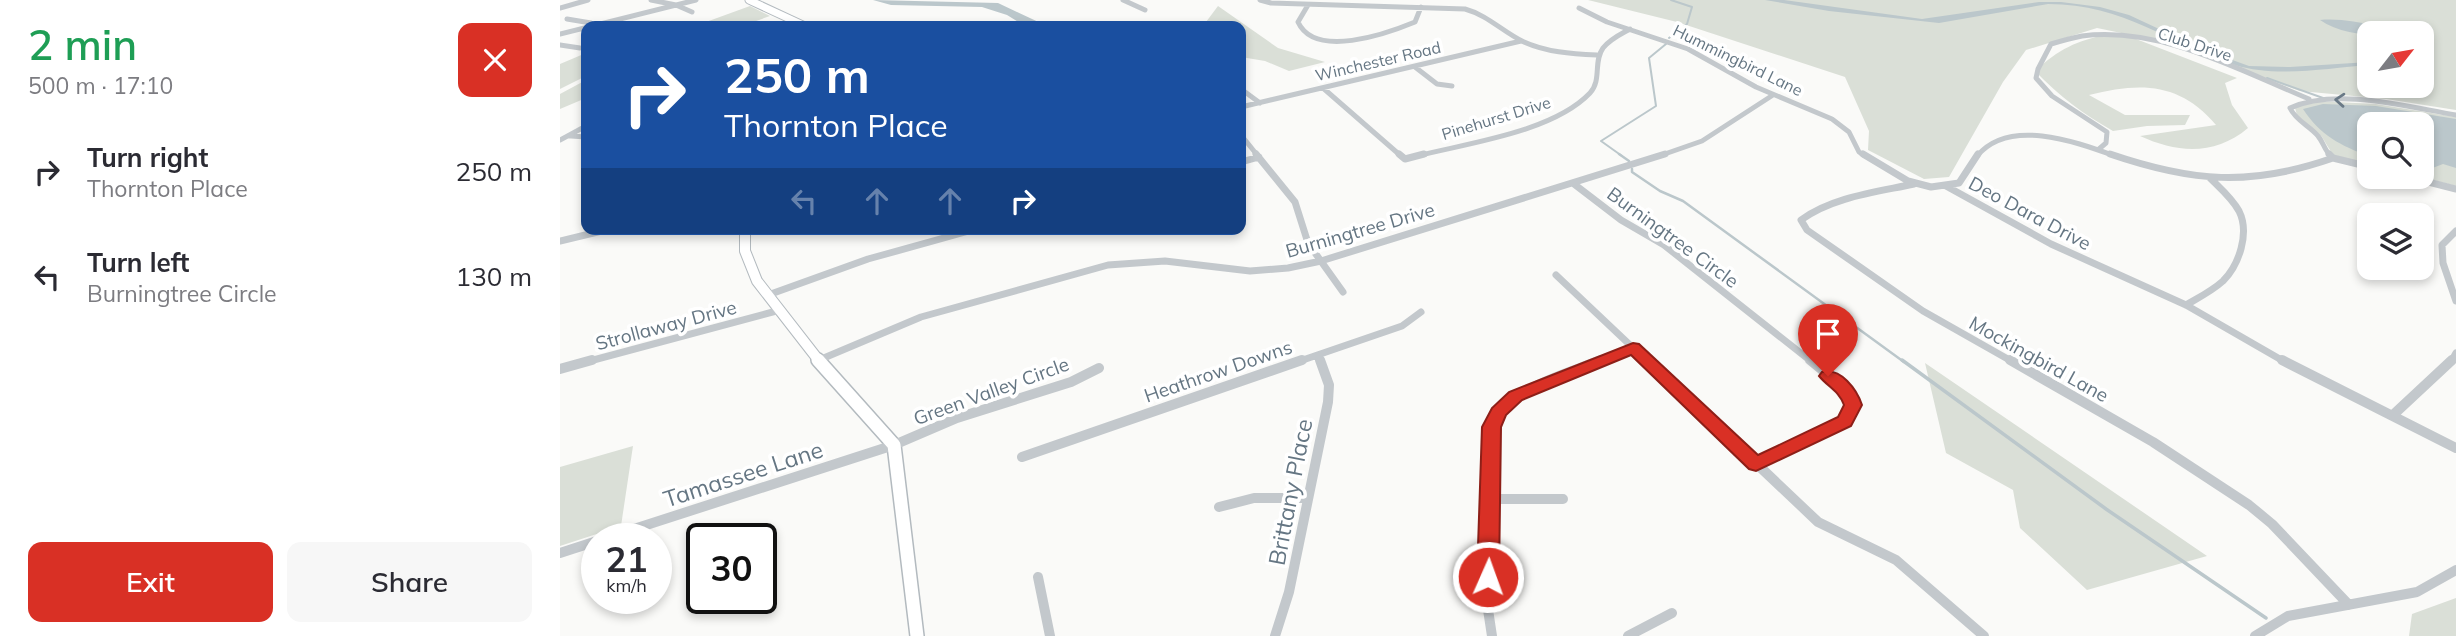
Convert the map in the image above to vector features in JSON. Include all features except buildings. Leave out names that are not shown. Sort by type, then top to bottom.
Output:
[{"type":"street","points":[[560,8],[589,0]]},
{"type":"street","points":[[651,0],[676,5],[692,12]]},
{"type":"street","points":[[607,21],[696,0]]},
{"type":"street","points":[[750,0],[794,21]]},
{"type":"street","points":[[1124,0],[1145,10]]},
{"type":"street","points":[[1260,0],[1308,5],[1475,11],[1521,41],[1555,51],[1597,55],[1605,43],[1630,29]]},
{"type":"street","points":[[1308,5],[1298,22],[1300,30],[1307,38],[1327,42],[1406,26],[1419,18],[1421,7]]},
{"type":"street","name":"Hummingbird Lane","points":[[1579,8],[1688,49],[1773,95],[1840,124],[1849,132],[1859,152],[1914,184],[1946,186]]},
{"type":"street","points":[[567,19],[581,22]]},
{"type":"street","points":[[560,34],[581,28]]},
{"type":"street","name":"Club Drive","points":[[2099,149],[2106,143],[2107,132],[2063,106],[2043,89],[2036,78],[2038,67],[2049,53],[2051,44],[2081,36],[2101,35],[2157,42],[2309,99]]},
{"type":"street","name":"Winchester Road","points":[[1246,106],[1521,41]]},
{"type":"street","points":[[560,45],[580,48]]},
{"type":"street","name":"Pinehurst Drive","points":[[1323,88],[1405,159],[1529,126],[1566,111],[1586,98],[1597,84],[1597,55]]},
{"type":"street","points":[[1415,67],[1437,84],[1452,86]]},
{"type":"street","points":[[1246,93],[1260,103]]},
{"type":"street","name":"Burningtree Drive","points":[[819,360],[921,317],[1108,265],[1165,261],[1250,271],[1288,268],[1321,261],[1691,146],[1714,135],[1755,104],[1773,95]]},
{"type":"street","points":[[2357,164],[2333,158],[2325,151],[2319,137],[2301,123],[2290,108],[2309,99],[2376,103],[2456,115]]},
{"type":"street","points":[[560,140],[581,129]]},
{"type":"street","points":[[572,135],[581,136]]},
{"type":"street","name":"Deo Dara Drive","points":[[1946,186],[1959,183],[1982,150],[2001,140],[2046,138],[2099,149],[2162,171],[2210,178],[2278,175],[2303,170],[2333,158]]},
{"type":"street","points":[[1246,141],[1295,202],[1308,243],[1343,292]]},
{"type":"street","points":[[1246,161],[1259,157]]},
{"type":"street","points":[[2186,305],[2222,284],[2230,275],[2235,267],[2244,231],[2242,216],[2235,205],[2210,178]]},
{"type":"street","points":[[2434,183],[2456,188]]},
{"type":"street","name":"Burningtree Circle","points":[[1574,184],[1621,220],[1664,245],[1849,392],[1853,405],[1844,422],[1756,464]]},
{"type":"street","name":"Mockingbird Lane","points":[[1914,184],[1848,199],[1809,214],[1801,220],[1807,230],[1923,311],[2153,442],[2249,505],[2280,532],[2350,605]]},
{"type":"street","name":"Deo Dara Drive","points":[[1946,186],[2051,244],[2186,305],[2288,364],[2456,449]]},
{"type":"street","points":[[2456,230],[2442,245],[2443,263],[2456,301]]},
{"type":"street","points":[[560,241],[585,235]]},
{"type":"street","points":[[746,235],[745,251],[757,281],[835,382],[894,445],[917,636]]},
{"type":"street","points":[[768,295],[868,259],[954,235]]},
{"type":"street","points":[[1556,275],[1818,522],[1896,560],[1984,636]]},
{"type":"street","name":"Strollaway Drive","points":[[560,369],[780,310]]},
{"type":"street","name":"Heathrow Downs","points":[[1022,457],[1402,326],[1421,312]]},
{"type":"street","points":[[1492,636],[1487,603],[1492,427],[1498,412],[1530,388],[1633,348]]},
{"type":"street","points":[[2393,415],[2450,363],[2456,353]]},
{"type":"street","name":"Brittany Place","points":[[1275,636],[1289,592],[1329,385],[1318,355]]},
{"type":"street","name":"Green Valley Circle","points":[[894,445],[957,418],[1071,382],[1099,368]]},
{"type":"street","name":"Tamassee Lane","points":[[653,523],[894,445]]},
{"type":"street","points":[[1219,507],[1254,498],[1307,498]]},
{"type":"street","points":[[1490,499],[1563,499]]},
{"type":"street","points":[[560,553],[581,546]]},
{"type":"street","points":[[2255,636],[2288,616],[2417,592],[2456,570]]},
{"type":"street","points":[[1038,577],[1050,636]]},
{"type":"street","points":[[1628,636],[1672,613]]},
{"type":"shaded area","points":[[873,0],[998,3],[1036,21],[1017,21],[982,7],[891,5]]},
{"type":"shaded area","points":[[1588,0],[2456,0],[2456,110],[2375,98],[2434,98],[2434,21],[2357,21],[2357,96],[2300,91],[2165,42],[2097,28],[2026,50],[2003,82],[1949,177],[1924,179],[1868,150],[1869,131],[1845,77],[1677,22]]},
{"type":"shaded area","points":[[1765,0],[1784,0],[1922,19],[2039,2],[2061,2],[2100,7],[2129,15],[2202,49],[2249,66],[2290,67],[2357,63],[2357,66],[2285,72],[2251,69],[2210,56],[2123,17],[2075,6],[2048,4],[1939,23],[1829,11]]},
{"type":"shaded area","points":[[750,6],[770,16],[756,21],[709,21]]},
{"type":"shaded area","points":[[1218,6],[1239,21],[1207,21]]},
{"type":"shaded area","points":[[2320,20],[2357,22],[2357,33],[2343,31]]},
{"type":"shaded area","points":[[1246,26],[1278,48],[1325,62],[1289,71],[1265,61],[1246,58]]},
{"type":"shaded area","points":[[2108,34],[2136,39],[2237,78],[2225,83],[2232,105],[2248,128],[2235,137],[2209,147],[2196,149],[2168,146],[2140,136],[2216,125],[2188,100],[2158,89],[2125,88],[2089,95],[2125,115],[2190,115],[2185,125],[2147,126],[2113,131],[2072,104],[2035,71],[2068,47]]},
{"type":"shaded area","points":[[581,55],[581,78],[560,89],[560,64]]},
{"type":"shaded area","points":[[581,83],[581,100],[560,109],[560,94]]},
{"type":"shaded area","points":[[2315,101],[2376,104],[2425,112],[2357,112],[2357,161],[2333,155],[2322,137],[2297,115],[2295,108]]},
{"type":"shaded area","points":[[2323,104],[2376,106],[2413,112],[2357,112],[2357,151],[2324,133],[2303,109]]},
{"type":"shaded area","points":[[2434,113],[2456,117],[2456,186],[2434,180]]},
{"type":"shaded area","points":[[2434,115],[2456,119],[2456,168],[2443,164],[2434,167]]},
{"type":"shaded area","points":[[1925,363],[2207,556],[2087,590],[2020,528],[2013,490],[1946,453]]},
{"type":"shaded area","points":[[633,446],[621,523],[581,523],[581,539],[560,546],[560,467]]},
{"type":"shaded area","points":[[2456,598],[2456,636],[2409,636],[2412,614]]},
{"type":"waterway","points":[[1669,38],[1687,24],[1692,7],[1671,0]]},
{"type":"waterway","points":[[1622,156],[1601,141],[1656,106],[1649,58],[1666,44]]},
{"type":"waterway","points":[[2267,78],[2323,98]]},
{"type":"waterway","points":[[1619,154],[1629,161]]},
{"type":"waterway","points":[[1632,169],[1632,172],[1660,191],[1683,201],[1904,362]]},
{"type":"waterway","points":[[1902,360],[2106,509],[2266,618]]},
{"type":"route","points":[[1488,577],[1492,427],[1498,412],[1516,396],[1633,348],[1756,464],[1844,422],[1853,405],[1849,392],[1828,376]]}]
